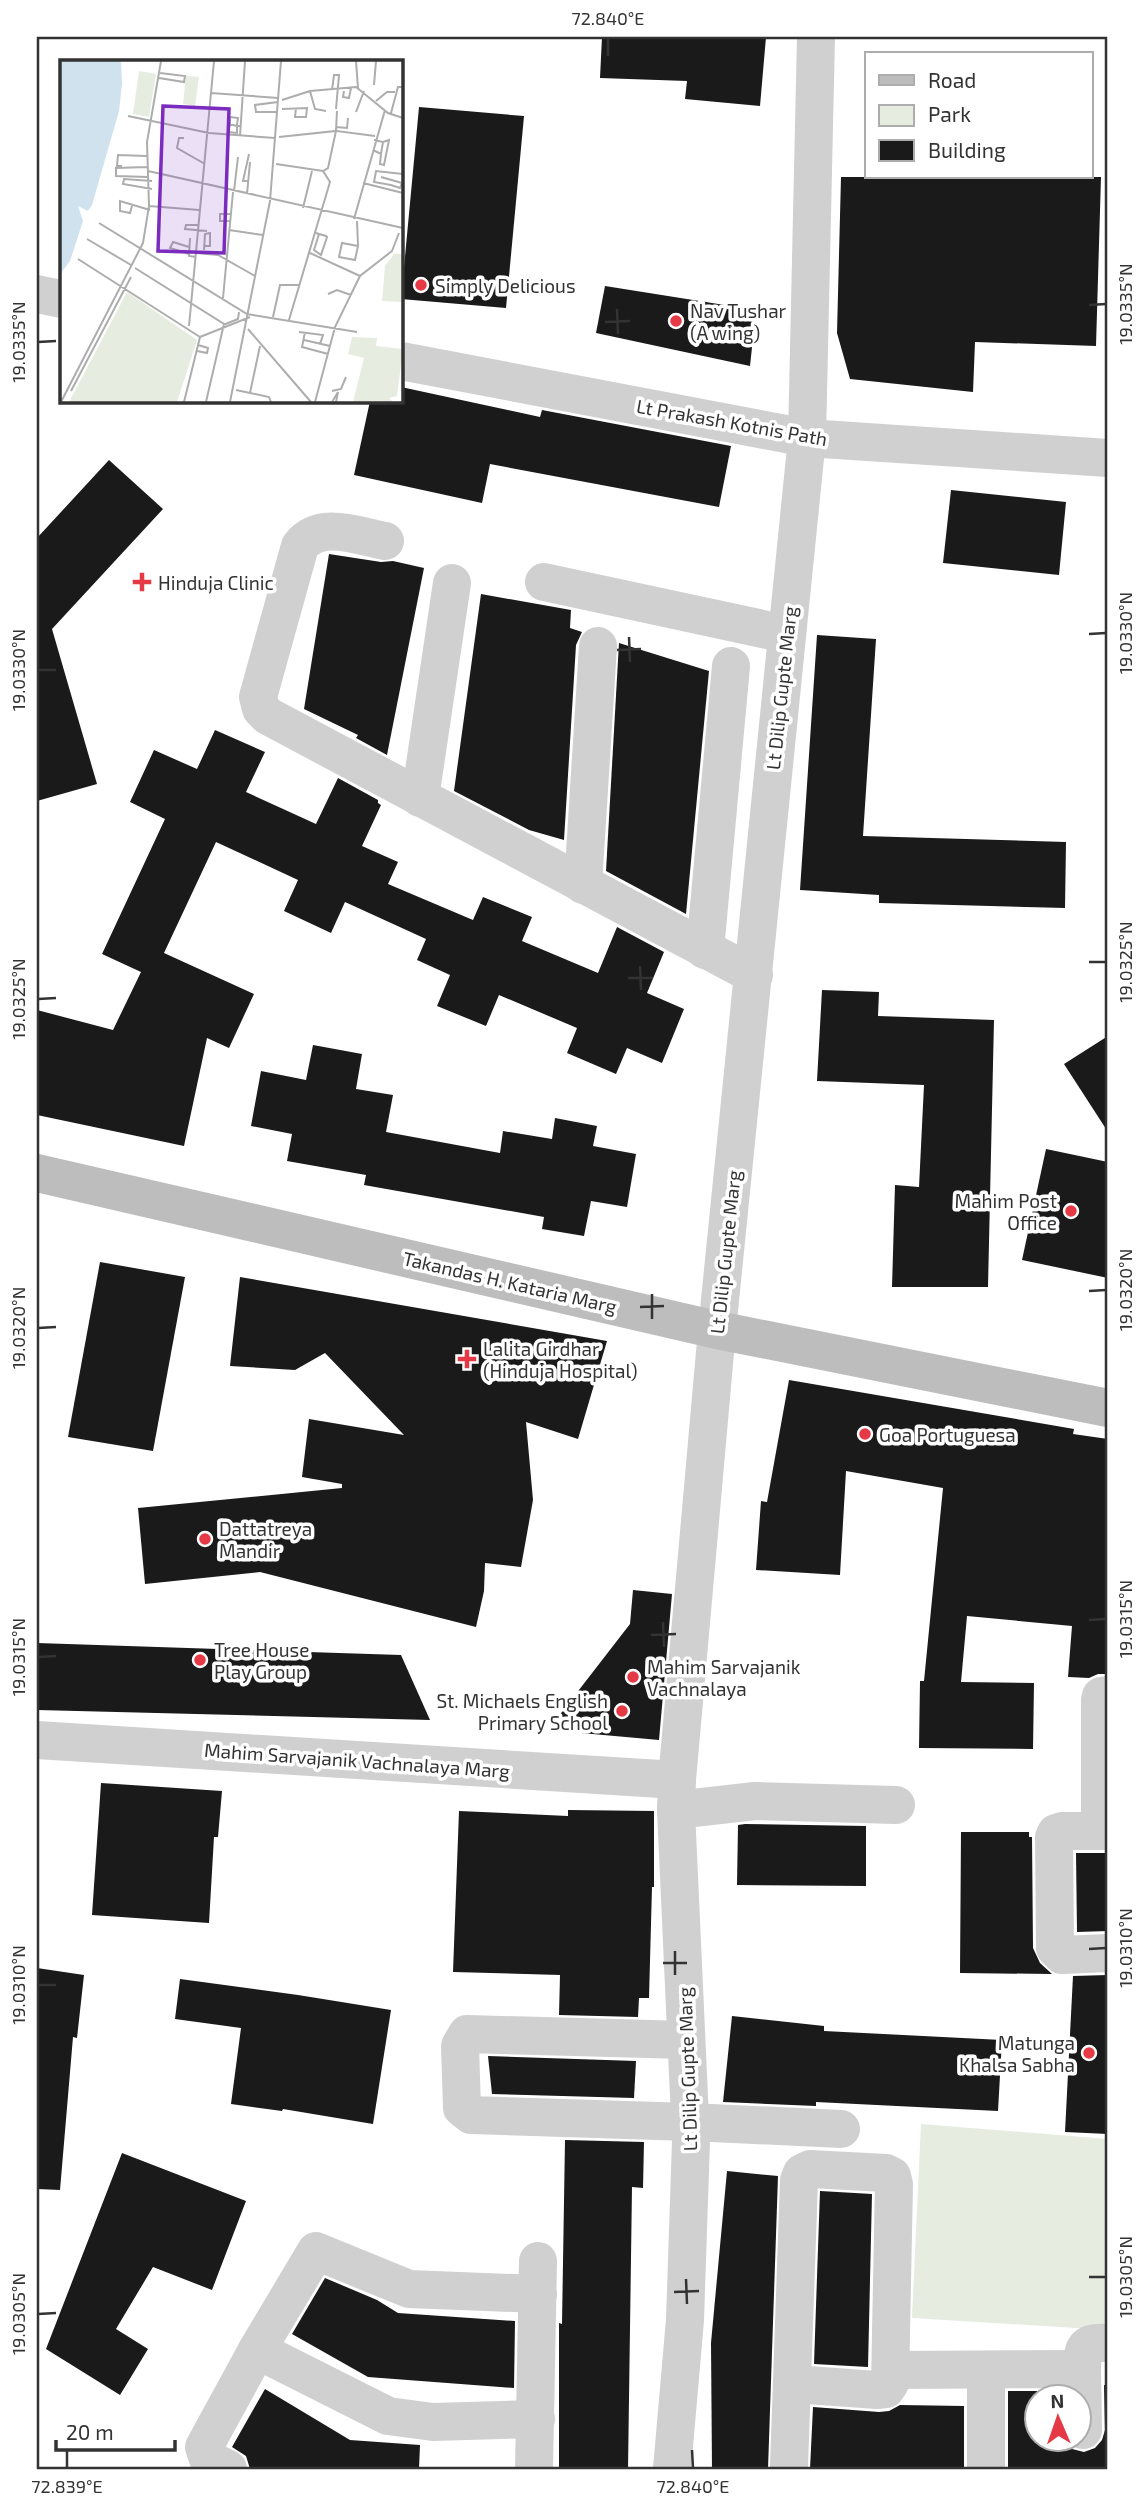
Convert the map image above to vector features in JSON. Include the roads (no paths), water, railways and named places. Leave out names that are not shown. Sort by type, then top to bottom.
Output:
[{"type":"main road","name":"Takandas H. Kataria Marg","points":[[37,1173],[717,1330],[1108,1408]]},
{"type":"street","name":"Lt Dilip Gupte Marg","points":[[672,2469],[685,2320],[675,2039],[677,1795],[717,1330],[807,438],[816,37]]},
{"type":"street","points":[[37,294],[60,299]]},
{"type":"street","name":"Lt Prakash Kotnis Path","points":[[402,362],[807,438],[1108,458]]},
{"type":"street","points":[[385,541],[327,531],[315,533],[300,546],[258,698],[261,709],[268,716],[754,975]]},
{"type":"street","points":[[544,582],[786,634]]},
{"type":"street","points":[[420,798],[452,583]]},
{"type":"street","points":[[583,885],[598,646]]},
{"type":"street","points":[[705,950],[731,666]]},
{"type":"street","points":[[1108,1695],[1101,1696],[1100,1700],[1104,1831],[1056,1833],[1055,1948],[1062,1955],[1108,1953]]},
{"type":"street","name":"Mahim Sarvajanik Vachnalaya Marg","points":[[37,1740],[755,1801],[896,1805]]},
{"type":"street","points":[[675,2039],[467,2034],[460,2046],[462,2108],[471,2115],[677,2121],[841,2130]]},
{"type":"street","points":[[789,2467],[799,2180],[802,2173],[810,2169],[886,2173],[892,2176],[890,2383],[886,2389],[793,2384]]},
{"type":"street","points":[[228,2469],[208,2459],[204,2447],[257,2350],[316,2251],[409,2289],[538,2277],[534,2469]]},
{"type":"street","points":[[257,2350],[387,2416],[433,2422],[536,2419]]},
{"type":"street","points":[[891,2370],[986,2370],[1095,2356],[1090,2384]]},
{"type":"street","points":[[986,2370],[986,2469]]},
{"type":"place","name":"Simply Delicious","points":[[421,285]]},
{"type":"place","name":"Nav Tushar (A wing)","points":[[676,321]]},
{"type":"place","name":"Hinduja Clinic","points":[[142,582]]},
{"type":"place","name":"Mahim Post Office","points":[[1071,1211]]},
{"type":"place","name":"Lalita Girdhar (Hinduja Hospital)","points":[[467,1359]]},
{"type":"place","name":"Goa Portuguesa","points":[[865,1434]]},
{"type":"place","name":"Dattatreya Mandir","points":[[205,1539]]},
{"type":"place","name":"Tree House Play Group","points":[[200,1660]]},
{"type":"place","name":"Mahim Sarvajanik Vachnalaya","points":[[633,1677]]},
{"type":"place","name":"St. Michaels English Primary School","points":[[622,1711]]},
{"type":"place","name":"Matunga Khalsa Sabha","points":[[1089,2053]]}]
